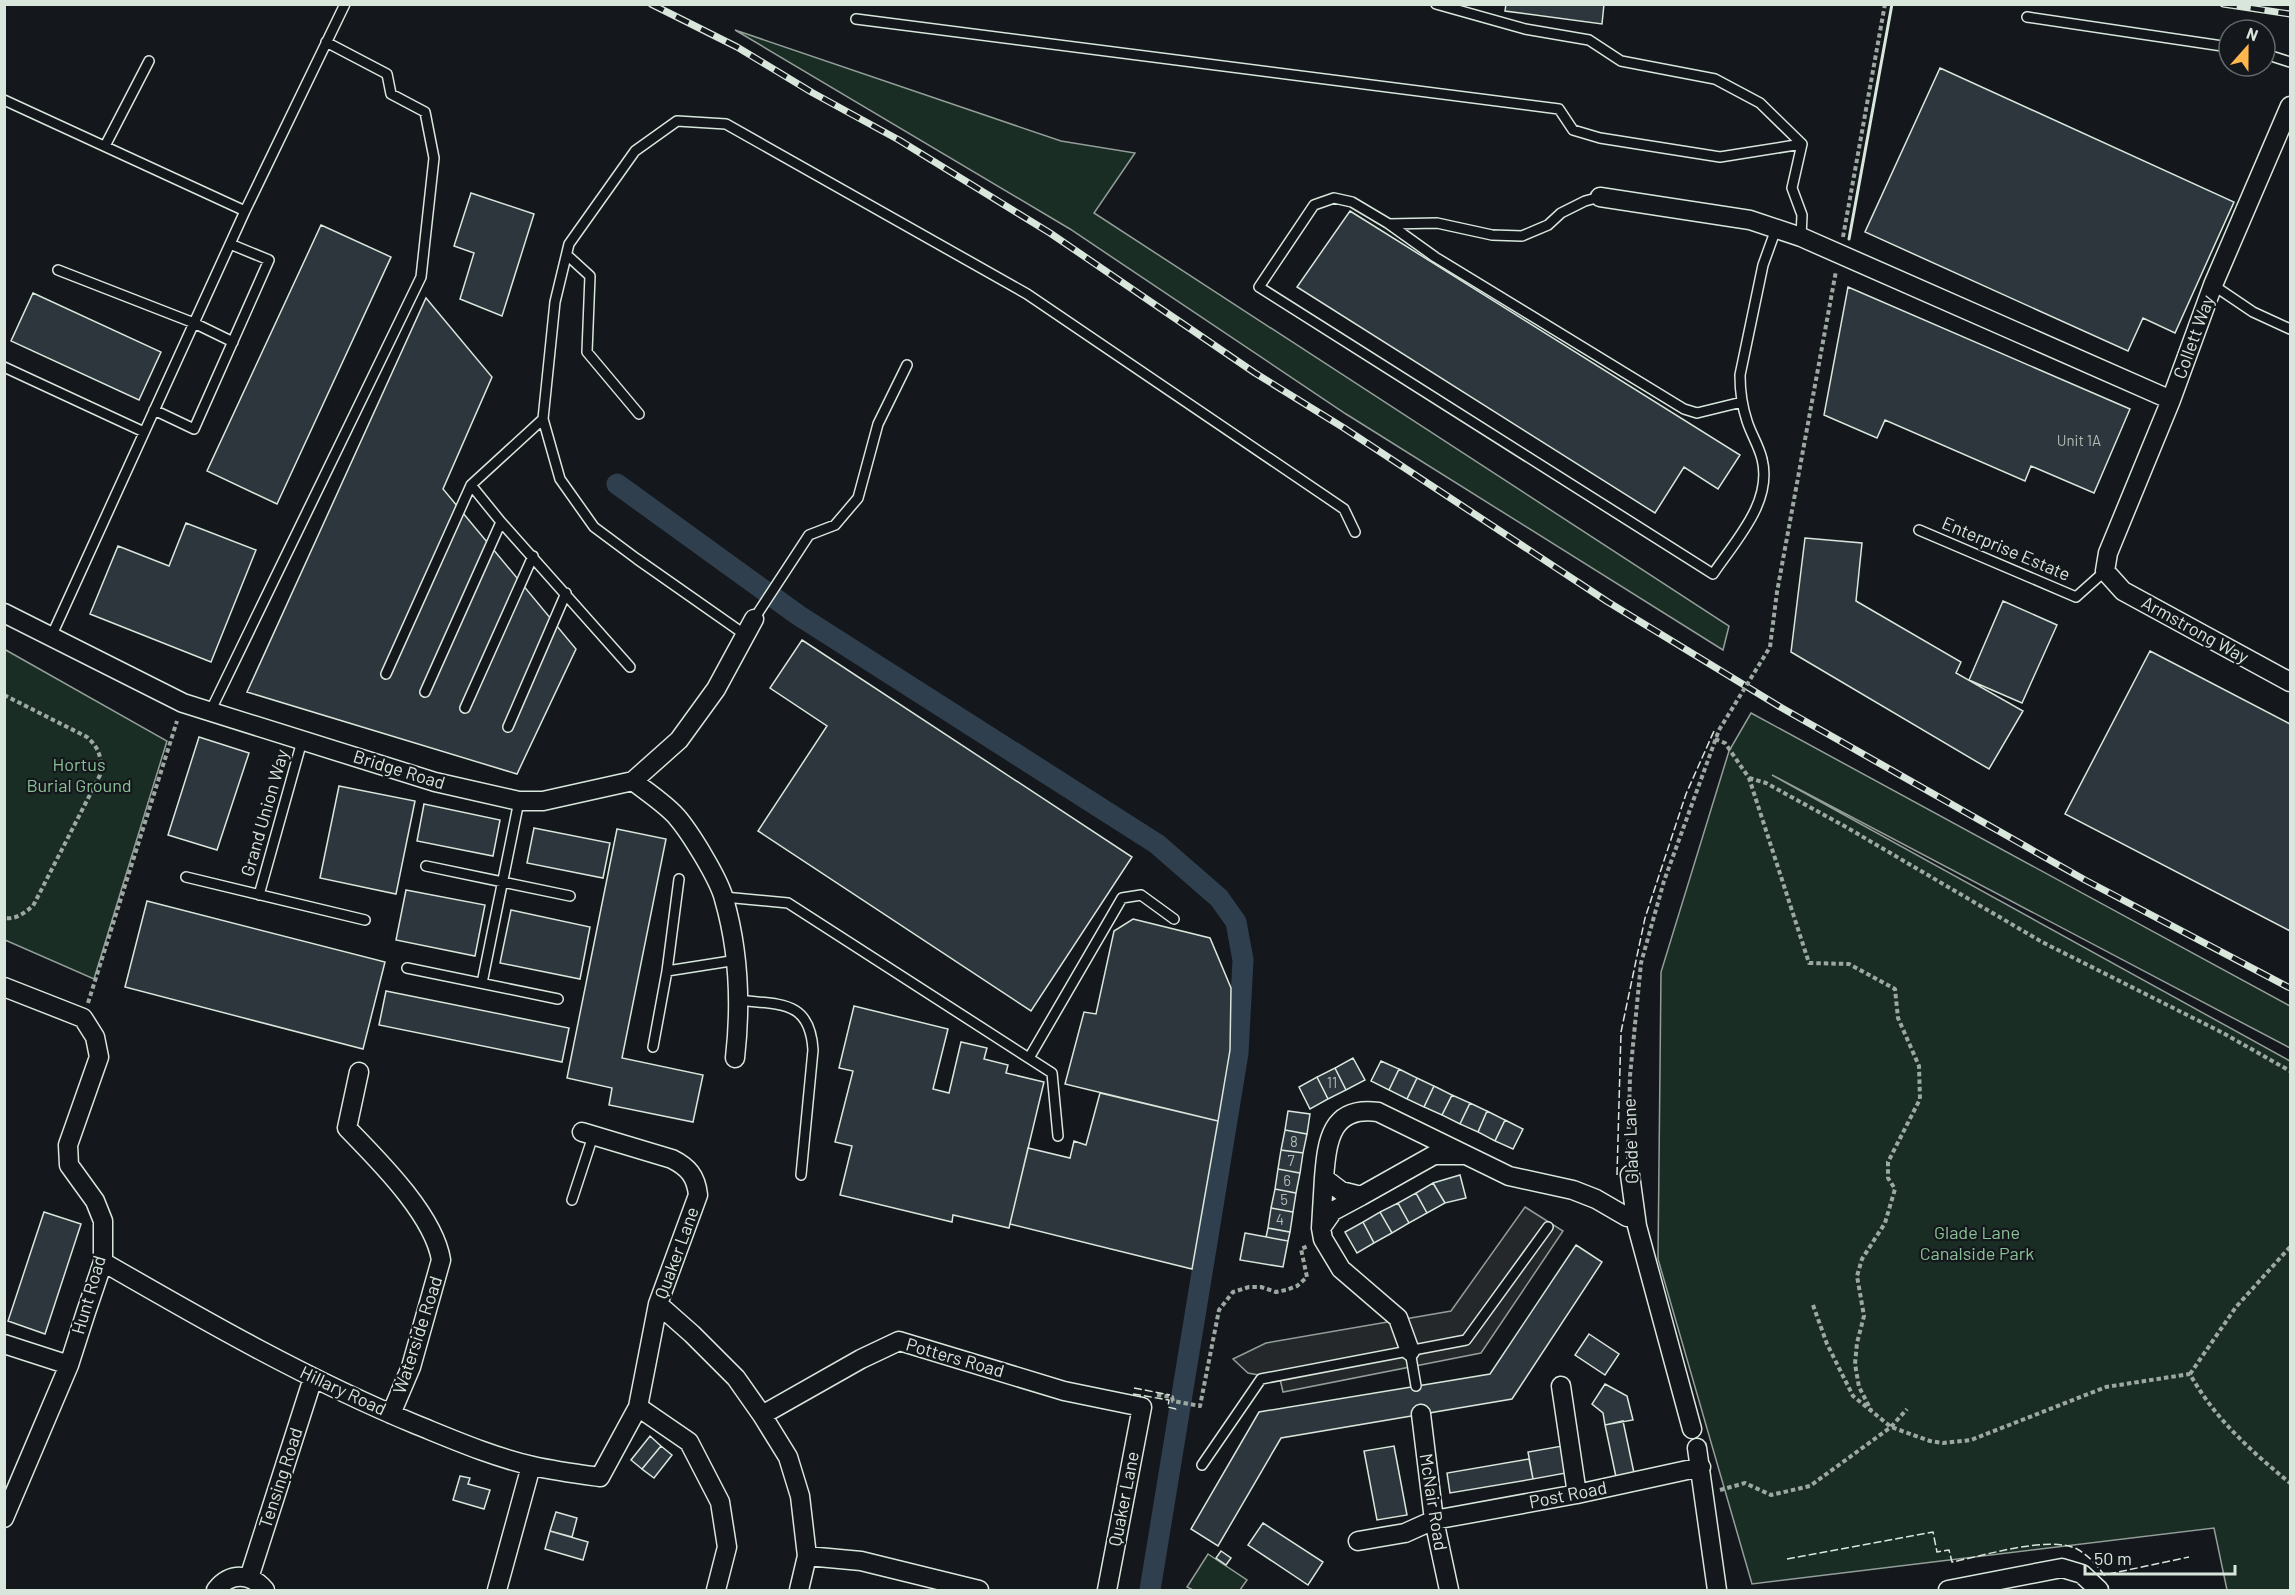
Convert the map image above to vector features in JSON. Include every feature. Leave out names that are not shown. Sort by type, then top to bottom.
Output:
[{"type":"street","name":"Collett Way","points":[[2105,571],[2108,553],[2171,400],[2213,285],[2290,106]]},
{"type":"street","points":[[1600,197],[1750,220],[1802,237],[2171,400]]},
{"type":"street","name":"Armstrong Way","points":[[2105,571],[2123,591],[2290,682]]},
{"type":"street","name":"Bridge Road","points":[[4,613],[183,703],[435,782],[519,801],[543,801],[633,781],[679,740],[716,689],[749,626]]},
{"type":"street","points":[[633,781],[675,815],[701,852],[724,897],[736,960],[739,1018],[735,1058]]},
{"type":"street","points":[[4,987],[83,1018]]},
{"type":"street","name":"Hunt Road","points":[[4,1518],[69,1365],[103,1262],[103,1221],[95,1201],[69,1165],[68,1145],[99,1057],[95,1037],[83,1018]]},
{"type":"street","name":"Waterside Road","points":[[359,1072],[347,1128],[383,1165],[411,1201],[439,1245],[441,1260],[411,1367],[391,1414]]},
{"type":"street","points":[[1318,1235],[1324,1178],[1333,1128],[1342,1119],[1360,1110],[1378,1112],[1419,1130],[1509,1176],[1573,1190],[1596,1199],[1627,1217],[1635,1216]]},
{"type":"street","name":"Quaker Lane","points":[[587,1134],[684,1165],[693,1175],[698,1195],[658,1304],[638,1407],[600,1477]]},
{"type":"street","points":[[1318,1235],[1334,1211],[1434,1155],[1465,1155]]},
{"type":"street","name":"Glade Lane","points":[[1630,1175],[1635,1216],[1692,1429]]},
{"type":"street","points":[[1324,1178],[1341,1191],[1361,1196]]},
{"type":"street","points":[[1318,1235],[1323,1239],[1341,1269],[1398,1318],[1410,1351]]},
{"type":"street","name":"Hillary Road","points":[[103,1262],[223,1331],[313,1378],[391,1414],[454,1440],[531,1466],[600,1477]]},
{"type":"street","points":[[658,1304],[736,1378],[788,1457],[800,1496],[807,1556],[799,1590]]},
{"type":"street","name":"Potters Road","points":[[762,1415],[861,1359],[899,1341],[1064,1391],[1134,1405]]},
{"type":"street","points":[[4,1344],[69,1365]]},
{"type":"street","name":"Tensing Road","points":[[249,1578],[313,1378]]},
{"type":"street","points":[[1561,1386],[1578,1494]]},
{"type":"street","name":"Quaker Lane","points":[[1107,1590],[1134,1405]]},
{"type":"street","points":[[638,1407],[689,1442],[720,1502],[726,1547],[716,1590]]},
{"type":"street","name":"McNair Road","points":[[1421,1414],[1434,1520],[1449,1590]]},
{"type":"street","name":"Glade Lane","points":[[1697,1448],[1718,1590]]},
{"type":"street","points":[[497,1590],[531,1466]]},
{"type":"street","name":"Post Road","points":[[1358,1541],[1406,1533],[1434,1520],[1578,1494],[1701,1467]]},
{"type":"street","points":[[807,1556],[861,1561],[979,1590]]},
{"type":"street","points":[[1948,1590],[2062,1568],[2082,1574],[2099,1590]]},
{"type":"street","points":[[216,1590],[229,1578],[239,1576],[258,1582],[265,1590]]},
{"type":"lane","points":[[51,637],[245,211],[345,4]]},
{"type":"lane","points":[[1436,4],[1525,28],[1589,40],[1621,61],[1715,79],[1760,103],[1803,144]]},
{"type":"lane","points":[[2027,17],[2217,45]]},
{"type":"lane","points":[[856,19],[1559,109],[1573,130],[1600,138],[1720,157],[1803,144]]},
{"type":"lane","points":[[210,712],[421,277],[434,158],[425,112],[391,94],[387,74],[326,42]]},
{"type":"lane","points":[[105,146],[149,61]]},
{"type":"lane","points":[[4,100],[245,211]]},
{"type":"lane","points":[[907,365],[878,424],[858,498],[835,525],[809,535],[749,626],[636,559],[594,527],[560,480],[543,419],[555,302],[569,244],[635,151],[677,121],[726,124],[1027,294],[1344,509],[1355,532]]},
{"type":"lane","points":[[1802,237],[1802,215],[1792,188],[1803,144]]},
{"type":"lane","points":[[1389,224],[1437,223],[1492,235],[1522,236],[1548,225],[1561,213],[1585,201],[1600,197]]},
{"type":"lane","points":[[1742,402],[1697,413],[1684,409],[1435,257],[1389,224],[1352,202],[1334,198],[1314,205],[1259,287],[1713,574],[1755,512],[1765,476],[1762,459],[1746,420],[1740,375],[1763,265],[1776,229]]},
{"type":"lane","points":[[154,410],[194,429],[269,260],[230,244]]},
{"type":"lane","points":[[567,255],[590,276],[587,352],[639,414]]},
{"type":"lane","points":[[58,270],[194,323],[232,342]]},
{"type":"lane","points":[[2213,285],[2253,312],[2290,329]]},
{"type":"lane","points":[[4,367],[144,432]]},
{"type":"lane","points":[[386,674],[471,485],[543,419]]},
{"type":"lane","points":[[471,485],[630,667]]},
{"type":"lane","points":[[425,692],[501,522]]},
{"type":"lane","name":"Enterprise Estate","points":[[1919,530],[2076,597],[2105,571]]},
{"type":"lane","points":[[465,708],[532,556]]},
{"type":"lane","points":[[508,727],[566,593]]},
{"type":"lane","name":"Grand Union Way","points":[[259,895],[302,741]]},
{"type":"lane","points":[[482,983],[519,801]]},
{"type":"lane","points":[[426,866],[570,896]]},
{"type":"lane","points":[[186,877],[365,920]]},
{"type":"lane","points":[[653,1047],[668,971],[679,879]]},
{"type":"lane","points":[[1029,1058],[1122,898],[1141,895],[1174,919]]},
{"type":"lane","points":[[724,897],[788,903],[1052,1073],[1058,1136]]},
{"type":"lane","points":[[668,971],[736,960]]},
{"type":"lane","points":[[407,968],[558,999]]},
{"type":"lane","points":[[738,1000],[794,1009],[809,1024],[813,1050],[801,1175]]},
{"type":"lane","points":[[572,1200],[587,1134]]},
{"type":"lane","points":[[1202,1465],[1261,1379],[1467,1340],[1548,1227]]},
{"type":"lane","points":[[1410,1351],[1416,1386]]},
{"type":"lane","name":"Glade Lane","points":[[1692,1429],[1697,1448]]},
{"type":"path","points":[[1843,233],[1885,4]]},
{"type":"path","name":"Glade Lane","points":[[1630,1175],[1629,1076],[1641,963],[1664,880],[1715,739],[1770,647],[1777,592],[1837,265]]},
{"type":"path","points":[[4,695],[87,737],[98,747],[102,761],[100,776],[33,906],[23,915],[4,918]]},
{"type":"path","points":[[83,1018],[183,703]]},
{"type":"path","points":[[1715,739],[1725,743],[1749,778],[1809,963],[1849,964],[1895,989],[1898,1018],[1919,1066],[1920,1099],[1888,1162],[1888,1178],[1895,1188],[1894,1197],[1885,1223],[1862,1259],[1857,1276],[1864,1316],[1857,1343],[1855,1364],[1859,1387],[1871,1410]]},
{"type":"path","points":[[1749,778],[1766,783],[1846,827],[2042,942],[2223,1034],[2290,1071]]},
{"type":"path","points":[[1178,1402],[1200,1406],[1219,1310],[1233,1292],[1249,1287],[1261,1287],[1276,1292],[1297,1286],[1307,1277],[1301,1249],[1318,1235]]},
{"type":"path","points":[[1813,1305],[1827,1344],[1853,1396],[1891,1427],[1930,1441],[1943,1443],[1971,1440],[2106,1387],[2190,1374],[2236,1307],[2290,1247]]},
{"type":"path","points":[[2190,1374],[2203,1398],[2254,1453],[2290,1483]]},
{"type":"path","points":[[1704,1494],[1745,1483],[1771,1495],[1810,1486],[1891,1427],[1906,1409]]},
{"type":"green space","points":[[735,30],[1061,141],[1135,153],[1094,213],[1729,626],[1723,650],[1346,414],[1070,229]]},
{"type":"green space","name":"Hortus Burial Ground","points":[[4,649],[167,741],[94,979],[5,940]]},
{"type":"green space","name":"Glade Lane Canalside Park","points":[[1751,713],[2290,1006],[2290,1048],[1772,775],[2290,1061],[2290,1590],[2227,1590],[2214,1528],[1752,1584],[1658,1259],[1661,972],[1729,751]]},
{"type":"green space","points":[[1208,1554],[1247,1580],[1240,1590],[1193,1590],[1187,1587]]},
{"type":"shaded area","points":[[1525,1207],[1563,1231],[1481,1353],[1283,1392],[1280,1379],[1248,1373],[1233,1359],[1266,1343],[1451,1311]]},
{"type":"building","points":[[1506,4],[1604,4],[1602,24],[1505,11]]},
{"type":"building","points":[[1940,68],[2234,202],[2175,333],[2143,318],[2128,351],[1865,232]]},
{"type":"building","points":[[471,193],[534,214],[502,316],[460,299],[474,253],[454,246]]},
{"type":"building","points":[[1350,211],[1740,455],[1718,489],[1684,467],[1655,513],[1297,287]]},
{"type":"building","points":[[321,225],[391,257],[277,504],[207,471]]},
{"type":"building","points":[[1848,287],[2130,409],[2094,493],[2031,466],[2025,481],[1885,420],[1877,438],[1824,415]]},
{"type":"building","points":[[33,293],[161,352],[139,400],[11,341]]},
{"type":"building","points":[[426,298],[492,377],[443,489],[576,649],[517,774],[247,692]]},
{"type":"building","points":[[186,523],[256,550],[211,662],[90,614],[118,546],[169,566]]},
{"type":"building","points":[[1805,538],[1862,543],[1856,601],[1961,662],[1956,673],[2023,711],[1989,769],[1791,652]]},
{"type":"building","points":[[2003,601],[2057,625],[2022,703],[1969,680]]},
{"type":"building","points":[[802,640],[1132,857],[1031,1011],[758,831],[827,726],[770,688]]},
{"type":"building","points":[[2150,651],[2290,724],[2290,931],[2065,814]]},
{"type":"building","points":[[199,737],[249,753],[217,850],[168,835]]},
{"type":"building","points":[[339,786],[415,801],[396,894],[320,878]]},
{"type":"building","points":[[424,804],[500,820],[493,856],[417,841]]},
{"type":"building","points":[[534,828],[610,843],[603,878],[527,863]]},
{"type":"building","points":[[617,829],[666,839],[622,1058],[703,1075],[693,1122],[609,1105],[612,1088],[567,1078]]},
{"type":"building","points":[[406,890],[485,905],[475,956],[396,940]]},
{"type":"building","points":[[147,901],[385,962],[363,1049],[125,987]]},
{"type":"building","points":[[511,910],[590,927],[580,979],[500,963]]},
{"type":"building","points":[[1133,919],[1210,938],[1231,988],[1230,1050],[1218,1121],[1065,1084],[1084,1012],[1096,1014],[1114,931]]},
{"type":"building","points":[[386,991],[569,1028],[562,1062],[379,1025]]},
{"type":"building","points":[[854,1006],[948,1029],[933,1089],[949,1093],[961,1042],[987,1048],[984,1059],[1008,1065],[1006,1073],[1044,1082],[1009,1228],[953,1215],[952,1222],[840,1195],[852,1146],[835,1142],[853,1071],[839,1068]]},
{"type":"building","points":[[1353,1058],[1365,1080],[1346,1090],[1335,1068]]},
{"type":"building","points":[[1381,1061],[1399,1069],[1389,1090],[1371,1081]]},
{"type":"building","points":[[1335,1068],[1346,1090],[1328,1099],[1317,1077]]},
{"type":"building","points":[[1399,1069],[1417,1078],[1407,1099],[1389,1090]]},
{"type":"building","points":[[1317,1077],[1328,1099],[1310,1109],[1299,1087]]},
{"type":"building","points":[[1417,1078],[1434,1086],[1424,1107],[1407,1099]]},
{"type":"building","points":[[1434,1086],[1452,1095],[1442,1115],[1424,1107]]},
{"type":"building","points":[[1100,1093],[1218,1121],[1192,1269],[1010,1224],[1028,1148],[1070,1158],[1074,1141],[1086,1145]]},
{"type":"building","points":[[1452,1095],[1470,1103],[1460,1124],[1442,1115]]},
{"type":"building","points":[[1470,1103],[1487,1111],[1478,1132],[1460,1124]]},
{"type":"building","points":[[1288,1111],[1310,1114],[1307,1134],[1285,1130]]},
{"type":"building","points":[[1487,1111],[1505,1120],[1495,1141],[1478,1132]]},
{"type":"building","points":[[1505,1120],[1523,1129],[1513,1149],[1495,1141]]},
{"type":"building","points":[[1285,1130],[1307,1134],[1303,1153],[1281,1150]]},
{"type":"building","points":[[1281,1150],[1303,1153],[1300,1173],[1278,1169]]},
{"type":"building","points":[[1278,1169],[1300,1173],[1296,1193],[1275,1189]]},
{"type":"building","points":[[1460,1175],[1466,1198],[1445,1203],[1433,1183]]},
{"type":"building","points":[[1433,1183],[1445,1203],[1427,1213],[1416,1193]]},
{"type":"building","points":[[1275,1189],[1296,1193],[1293,1212],[1271,1208]]},
{"type":"building","points":[[1416,1193],[1427,1213],[1409,1223],[1398,1203]]},
{"type":"building","points":[[1398,1203],[1409,1223],[1392,1233],[1380,1212]]},
{"type":"building","points":[[1271,1208],[1293,1212],[1290,1232],[1268,1228]]},
{"type":"building","points":[[44,1212],[81,1224],[45,1334],[8,1321]]},
{"type":"building","points":[[1380,1212],[1392,1233],[1374,1243],[1363,1222]]},
{"type":"building","points":[[1363,1222],[1374,1243],[1357,1253],[1345,1232]]},
{"type":"building","points":[[1268,1228],[1290,1232],[1288,1241],[1266,1237]]},
{"type":"building","points":[[1245,1233],[1288,1241],[1283,1267],[1240,1260]]},
{"type":"building","points":[[1576,1245],[1602,1262],[1512,1399],[1281,1438],[1218,1546],[1191,1529],[1259,1412],[1490,1374]]},
{"type":"building","points":[[1589,1334],[1619,1354],[1605,1375],[1575,1355]]},
{"type":"building","points":[[1605,1384],[1627,1396],[1633,1420],[1605,1425],[1603,1413],[1592,1404]]},
{"type":"building","points":[[1623,1421],[1634,1473],[1616,1477],[1605,1425]]},
{"type":"building","points":[[650,1436],[661,1446],[642,1469],[631,1460]]},
{"type":"building","points":[[661,1446],[672,1455],[654,1478],[642,1469]]},
{"type":"building","points":[[1394,1446],[1407,1515],[1377,1520],[1364,1451]]},
{"type":"building","points":[[1562,1446],[1566,1473],[1533,1479],[1528,1452]]},
{"type":"building","points":[[1529,1459],[1533,1479],[1450,1493],[1447,1473]]},
{"type":"building","points":[[460,1476],[470,1478],[468,1484],[490,1490],[484,1509],[453,1500]]},
{"type":"building","points":[[556,1512],[577,1518],[572,1537],[550,1531]]},
{"type":"building","points":[[1263,1523],[1323,1562],[1308,1585],[1248,1545]]},
{"type":"building","points":[[550,1531],[588,1542],[583,1560],[545,1549]]},
{"type":"building","points":[[1221,1551],[1231,1558],[1226,1565],[1216,1558]]},
{"type":"waterway","points":[[617,484],[798,615],[1157,844],[1219,898],[1236,922],[1243,960],[1238,1053],[1150,1590]]},
{"type":"railway","points":[[651,4],[737,47],[813,93],[899,140],[1050,233],[1255,373],[1344,428],[1608,602],[1782,708],[2085,880],[2290,988]]},
{"type":"railway","points":[[2223,4],[2290,14]]},
{"type":"fence","points":[[1617,1175],[1621,1032],[1645,918],[1686,794],[1714,731]]},
{"type":"fence","points":[[1134,1388],[1170,1395]]},
{"type":"fence","points":[[1133,1394],[1169,1400],[1168,1407],[1176,1409],[1178,1407]]},
{"type":"fence","points":[[1787,1559],[1933,1532],[1937,1552],[1949,1550],[1952,1562],[2033,1545],[2065,1545],[2085,1554],[2104,1575],[2189,1557]]},
{"type":"wall","points":[[1849,239],[1892,4]]}]
